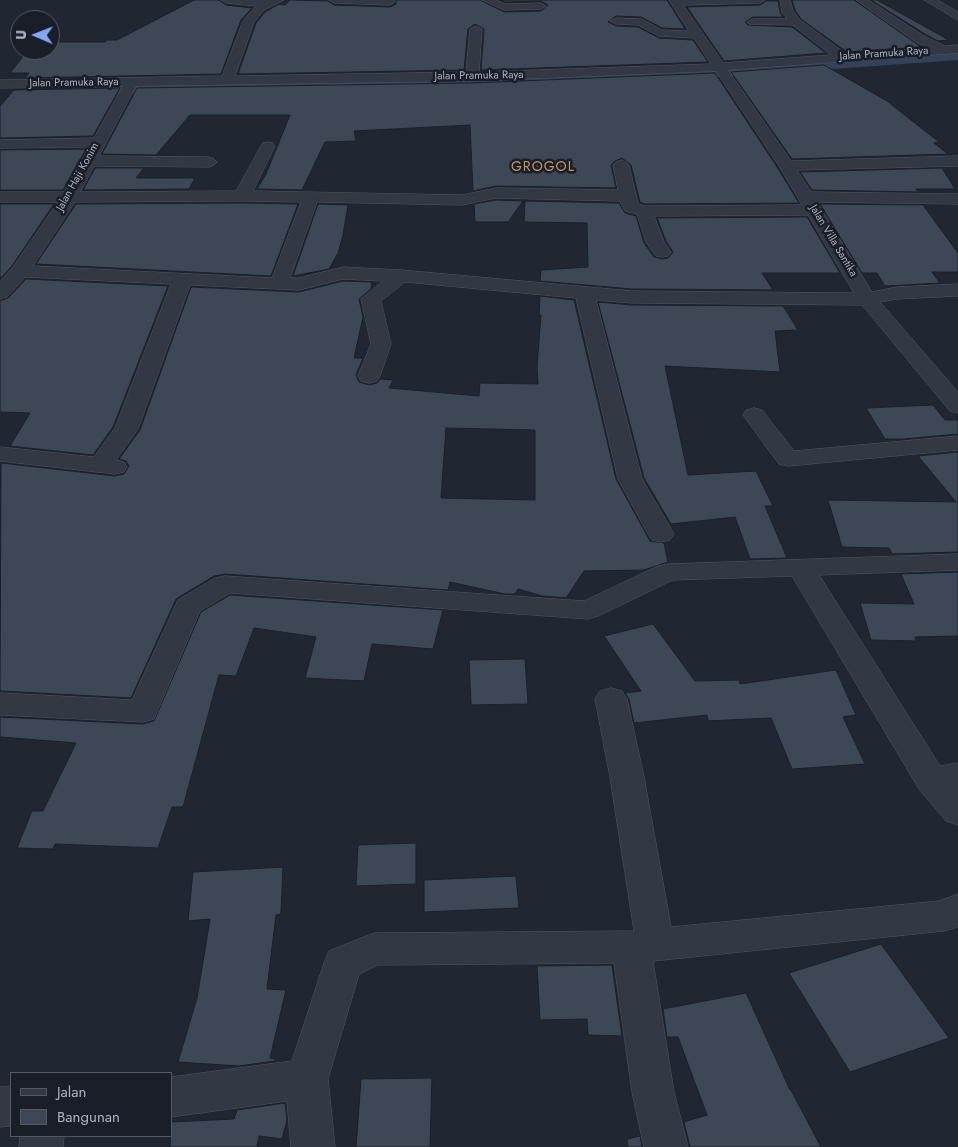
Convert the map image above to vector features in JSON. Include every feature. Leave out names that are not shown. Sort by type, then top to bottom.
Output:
[{"type":"street","points":[[226,0],[274,2]]},
{"type":"street","points":[[334,0],[390,2]]},
{"type":"street","points":[[487,0],[504,7],[541,6]]},
{"type":"street","points":[[674,1],[760,0]]},
{"type":"street","points":[[785,0],[788,12],[796,22],[842,57]]},
{"type":"street","points":[[861,0],[904,28],[943,50]]},
{"type":"street","points":[[929,0],[958,17]]},
{"type":"street","name":"Jalan Villa Santika","points":[[674,1],[787,166],[868,299],[958,406]]},
{"type":"street","points":[[227,80],[249,20],[254,14],[274,2]]},
{"type":"street","points":[[521,7],[525,15],[530,18]]},
{"type":"street","points":[[616,21],[641,22],[659,33],[697,35]]},
{"type":"street","points":[[753,22],[796,22]]},
{"type":"street","points":[[472,76],[476,29]]},
{"type":"street","name":"Jalan Pramuka Raya","points":[[0,84],[130,85],[227,80],[724,72],[842,57],[900,59],[943,50],[958,49]]},
{"type":"street","points":[[0,95],[14,84]]},
{"type":"street","name":"Jalan Haji Konim","points":[[0,293],[20,271],[70,196],[98,142],[121,106],[130,85]]},
{"type":"street","points":[[0,144],[98,142]]},
{"type":"street","points":[[242,196],[268,146]]},
{"type":"street","points":[[88,161],[209,162]]},
{"type":"street","points":[[787,166],[958,162]]},
{"type":"street","points":[[621,165],[626,197],[631,207],[644,212],[809,203],[958,199]]},
{"type":"street","points":[[0,197],[311,196],[462,200],[496,193],[612,194],[626,197]]},
{"type":"street","points":[[279,284],[311,196]]},
{"type":"street","points":[[644,212],[655,242],[662,252]]},
{"type":"street","points":[[20,271],[279,284],[299,284],[342,273],[401,276],[632,297],[868,299],[897,293],[958,290]]},
{"type":"street","points":[[369,376],[381,344],[371,299],[401,276]]},
{"type":"street","points":[[0,454],[108,466],[126,429],[154,351],[183,279]]},
{"type":"street","points":[[585,294],[630,478],[661,534]]},
{"type":"street","points":[[754,416],[788,459],[958,443]]},
{"type":"street","points":[[0,704],[143,711],[188,606],[225,584],[588,610],[668,572],[958,562]]},
{"type":"street","points":[[801,568],[944,778],[958,812]]},
{"type":"street","points":[[611,699],[627,777],[643,946],[653,1092],[666,1147]]},
{"type":"street","points":[[313,1147],[307,1078],[343,963],[376,949],[643,946],[944,916],[958,909]]},
{"type":"street","points":[[172,1097],[307,1078]]},
{"type":"building","points":[[194,0],[219,0],[226,5],[252,8],[241,20],[221,74],[25,78],[29,73],[10,73],[20,60],[60,60],[60,42],[105,42],[107,40],[117,40]]},
{"type":"building","points":[[290,0],[328,1],[334,5],[390,7],[396,4],[396,0],[480,0],[504,12],[541,11],[548,5],[541,1],[505,2],[501,0],[667,0],[685,29],[662,28],[641,17],[616,16],[608,22],[616,26],[638,27],[659,38],[693,40],[708,62],[481,70],[484,29],[475,24],[468,29],[464,70],[238,74],[256,23],[265,12],[279,4],[285,5]]},
{"type":"building","points":[[792,0],[854,0],[921,47],[847,52],[801,19],[795,10]]},
{"type":"building","points":[[871,0],[877,0],[949,40],[938,41]]},
{"type":"building","points":[[766,1],[778,1],[783,17],[753,17],[745,22],[748,25],[792,27],[826,53],[724,61],[687,7],[760,5]]},
{"type":"building","points":[[824,65],[887,101],[939,142],[934,143],[948,154],[792,159],[731,72]]},
{"type":"building","points":[[715,73],[799,203],[645,204],[640,202],[631,165],[622,158],[611,165],[616,188],[496,186],[473,191],[470,125],[354,131],[356,141],[325,142],[302,190],[257,189],[266,174],[290,115],[190,115],[156,155],[102,154],[137,88],[472,83]]},
{"type":"building","points":[[120,88],[93,136],[0,138],[0,106],[14,90]]},
{"type":"building","points":[[86,149],[63,190],[0,190],[0,150]]},
{"type":"building","points":[[95,168],[144,168],[136,178],[195,178],[189,189],[83,190]]},
{"type":"building","points":[[942,168],[955,189],[916,189],[918,192],[812,190],[800,172]]},
{"type":"building","points":[[496,200],[523,201],[508,222],[475,222],[474,204]]},
{"type":"building","points":[[525,201],[619,203],[625,213],[636,216],[644,243],[654,257],[662,259],[668,258],[673,252],[666,241],[657,218],[807,217],[840,273],[762,273],[773,290],[632,289],[540,281],[541,270],[588,267],[587,223],[524,222]]},
{"type":"building","points":[[0,204],[54,204],[12,266],[0,279]]},
{"type":"building","points":[[76,204],[298,204],[271,276],[36,264]]},
{"type":"building","points":[[318,204],[348,205],[338,253],[329,269],[293,276]]},
{"type":"building","points":[[820,204],[923,205],[958,253],[958,272],[932,272],[940,283],[885,286],[877,273],[862,273]]},
{"type":"building","points":[[26,279],[168,286],[113,427],[93,455],[10,446],[30,413],[0,412],[0,301],[8,298]]},
{"type":"building","points":[[343,281],[372,282],[371,289],[359,299],[363,317],[354,358],[363,358],[356,375],[359,382],[369,385],[377,383],[381,379],[393,380],[389,388],[479,396],[480,383],[538,384],[540,296],[574,300],[616,479],[650,541],[664,543],[668,562],[644,570],[584,571],[566,598],[542,596],[518,589],[515,594],[505,594],[450,582],[448,590],[225,574],[214,576],[176,599],[131,698],[0,691],[1,463],[115,476],[124,474],[129,466],[126,461],[119,459],[140,430],[191,287],[299,292]],"holes":[[[446,428],[535,430],[535,500],[441,498]]]},
{"type":"building","points":[[598,302],[632,305],[783,306],[798,330],[775,331],[780,372],[665,366],[688,475],[756,471],[773,506],[765,506],[787,558],[750,559],[735,517],[671,524],[644,478]]},
{"type":"building","points":[[933,405],[945,420],[958,420],[958,434],[885,439],[866,408]]},
{"type":"building","points":[[958,452],[958,552],[892,554],[889,548],[842,547],[828,500],[956,502],[918,456]]},
{"type":"building","points":[[958,572],[958,636],[915,637],[916,641],[871,640],[860,603],[914,604],[901,574]]},
{"type":"building","points":[[230,595],[443,610],[433,649],[372,644],[364,681],[305,678],[316,637],[254,628],[236,676],[219,675],[183,807],[172,807],[158,848],[55,844],[53,849],[17,848],[32,811],[43,811],[76,743],[0,737],[0,717],[143,724],[154,721],[201,612]]},
{"type":"building","points":[[653,624],[695,681],[739,680],[740,684],[836,670],[856,715],[843,717],[865,764],[792,769],[771,718],[708,721],[707,715],[634,723],[629,699],[625,693],[641,691],[604,636]]},
{"type":"building","points":[[525,659],[528,704],[471,705],[469,660]]},
{"type":"building","points":[[416,843],[416,884],[356,886],[358,845]]},
{"type":"building","points":[[283,867],[281,914],[276,915],[267,989],[286,990],[270,1058],[275,1059],[275,1061],[239,1066],[178,1062],[197,998],[210,919],[188,921],[193,872]]},
{"type":"building","points":[[516,876],[519,908],[424,912],[424,880]]},
{"type":"building","points":[[881,944],[949,1038],[850,1072],[789,973]]},
{"type":"building","points":[[612,965],[622,1036],[588,1035],[587,1019],[540,1020],[537,966]]},
{"type":"building","points":[[746,993],[790,1090],[821,1147],[690,1147],[684,1122],[707,1115],[678,1037],[667,1037],[663,1009]]},
{"type":"building","points":[[432,1078],[430,1147],[356,1147],[361,1079]]},
{"type":"building","points":[[285,1103],[287,1120],[282,1139],[259,1136],[257,1147],[170,1147],[172,1122],[234,1119],[237,1110]]},
{"type":"building","points":[[640,1136],[642,1147],[628,1147],[627,1139]]},
{"type":"waterway","points":[[81,88],[350,85],[482,80],[652,77],[958,55]]},
{"type":"district","name":"GROGOL","points":[[543,168]]}]
